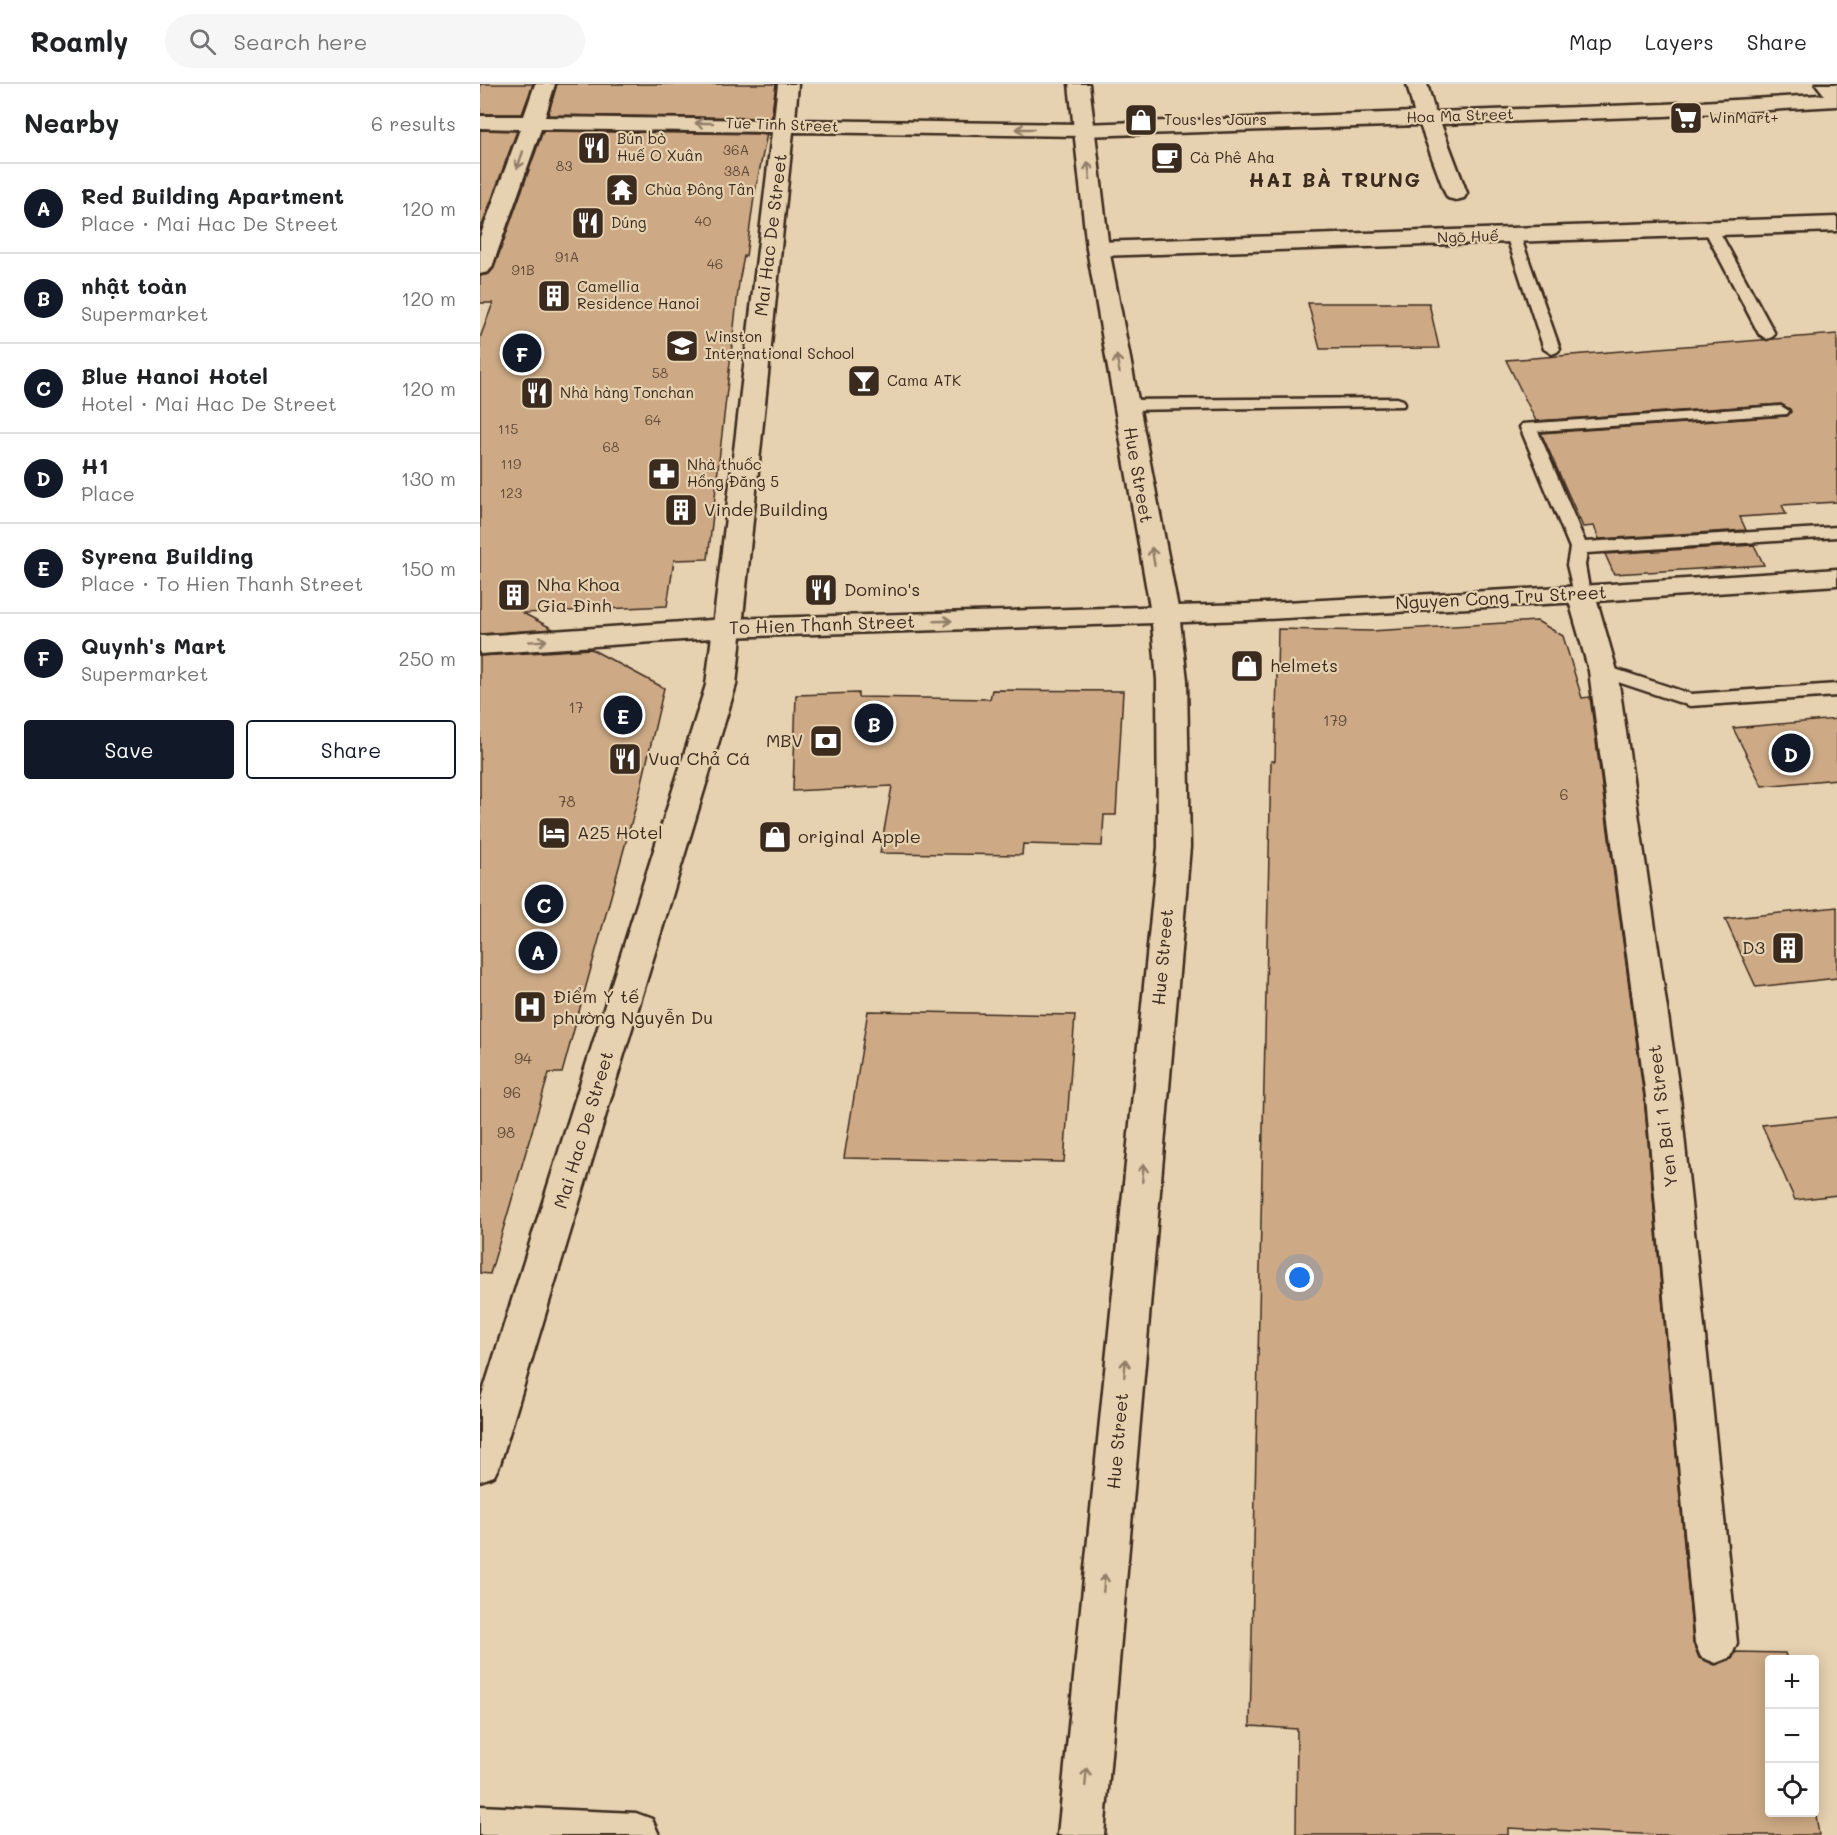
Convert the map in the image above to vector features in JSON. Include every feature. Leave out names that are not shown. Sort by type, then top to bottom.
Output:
[{"type":"street","points":[[480,267],[521,160],[545,84]]},
{"type":"street","name":"Mai Hac De Street","points":[[480,1464],[721,685],[788,84]]},
{"type":"street","name":"Hue Street","points":[[1079,84],[1098,249],[1165,613],[1172,680],[1174,847],[1081,1835]]},
{"type":"street","points":[[1417,84],[1421,105],[1456,193]]},
{"type":"street","points":[[1826,84],[1837,99]]},
{"type":"street","name":"Hoa Ma Street","points":[[1083,130],[1426,117],[1660,100],[1837,99]]},
{"type":"street","name":"Tue Tinh Street","points":[[480,122],[1083,130]]},
{"type":"street","name":"Ngõ Huế","points":[[1098,249],[1837,224]]},
{"type":"street","name":"Nguyen Cong Tru Street","points":[[1165,613],[1247,612],[1581,594],[1837,577]]},
{"type":"street","name":"Yen Bai 1 Street","points":[[1581,594],[1603,671],[1663,1097],[1716,1643]]},
{"type":"street","name":"To Hien Thanh Street","points":[[480,645],[726,628],[1165,613]]},
{"type":"street","points":[[480,1828],[636,1835]]},
{"type":"lane","points":[[1711,229],[1767,334]]},
{"type":"lane","points":[[1513,235],[1552,349]]},
{"type":"lane","points":[[1125,405],[1397,403]]},
{"type":"lane","points":[[1581,594],[1575,565],[1579,548],[1528,427],[1781,411]]},
{"type":"lane","points":[[1579,548],[1837,532]]},
{"type":"lane","points":[[1603,671],[1690,700],[1837,690]]},
{"type":"building","points":[[480,84],[533,84],[522,114],[480,114]]},
{"type":"building","points":[[557,84],[776,84],[771,118],[548,115]]},
{"type":"building","points":[[480,130],[517,131],[480,231]]},
{"type":"building","points":[[543,131],[767,134],[754,197],[746,256],[744,256],[739,282],[708,559],[674,560],[667,606],[523,613],[553,629],[480,634],[480,338],[493,303],[480,303],[480,276],[489,274],[494,268]]},
{"type":"building","points":[[1308,303],[1429,303],[1439,348],[1320,349]]},
{"type":"building","points":[[1837,334],[1837,502],[1782,505],[1786,514],[1740,517],[1746,530],[1599,539],[1594,526],[1583,527],[1541,433],[1787,416],[1791,412],[1790,409],[1781,404],[1536,421],[1506,360]]},
{"type":"building","points":[[1754,545],[1764,565],[1614,574],[1605,554]]},
{"type":"building","points":[[1537,621],[1563,636],[1582,698],[1590,697],[1644,1097],[1693,1643],[1699,1658],[1715,1665],[1732,1659],[1736,1652],[1785,1653],[1786,1655],[1765,1655],[1765,1817],[1816,1817],[1819,1835],[1662,1835],[1508,1828],[1508,1835],[1296,1835],[1297,1729],[1250,1726],[1271,761],[1275,761],[1278,629],[1371,631]]},
{"type":"building","points":[[591,649],[664,688],[640,791],[562,1073],[549,1073],[490,1274],[480,1273],[480,656]]},
{"type":"building","points":[[992,690],[1123,691],[1116,815],[1104,815],[1102,846],[1023,844],[1022,855],[880,853],[892,786],[793,791],[796,695],[858,693],[858,697],[990,699]]},
{"type":"building","points":[[1837,719],[1837,779],[1762,786],[1733,728]]},
{"type":"building","name":"D3","points":[[1837,907],[1837,978],[1756,987],[1725,919]]},
{"type":"building","points":[[868,1011],[1075,1015],[1064,1162],[844,1158]]},
{"type":"building","points":[[1837,1117],[1837,1195],[1795,1200],[1762,1125]]},
{"type":"place","name":"WinMart+","points":[[1686,118]]},
{"type":"place","name":"Tous les Jours","points":[[1141,120]]},
{"type":"place","name":"Bún bò Huế O Xuân","points":[[594,148]]},
{"type":"place","name":"Cà Phê Aha","points":[[1167,158]]},
{"type":"place","name":"Chùa Đông Tân","points":[[622,190]]},
{"type":"place","name":"Dúng","points":[[588,223]]},
{"type":"place","name":"Camellia Residence Hanoi","points":[[554,296]]},
{"type":"place","name":"Winston International School","points":[[682,346]]},
{"type":"place","name":"Quynh's Mart","points":[[522,353]]},
{"type":"place","name":"Cama ATK","points":[[864,381]]},
{"type":"place","name":"Nhà hàng Tonchan","points":[[537,393]]},
{"type":"place","name":"Nhà thuốc Hồng Đăng 5","points":[[664,474]]},
{"type":"place","name":"Vinde Building","points":[[681,510]]},
{"type":"place","name":"Domino's","points":[[821,590]]},
{"type":"place","name":"Nha Khoa Gia Đình","points":[[514,595]]},
{"type":"place","name":"helmets","points":[[1247,666]]},
{"type":"place","name":"Syrena Building","points":[[623,715]]},
{"type":"place","name":"nhật toàn","points":[[874,723]]},
{"type":"place","name":"MBV","points":[[826,741]]},
{"type":"place","name":"H1","points":[[1791,753]]},
{"type":"place","name":"Vua Chả Cá","points":[[625,759]]},
{"type":"place","name":"A25 Hotel","points":[[554,833]]},
{"type":"place","name":"original Apple","points":[[775,837]]},
{"type":"place","name":"Blue Hanoi Hotel","points":[[544,904]]},
{"type":"place","name":"D3","points":[[1788,948]]},
{"type":"place","name":"Red Building Apartment","points":[[538,951]]},
{"type":"place","name":"Điểm Y tế phường Nguyễn Du","points":[[530,1007]]},
{"type":"district","name":"HAI BÀ TRƯNG","points":[[1335,180]]}]
